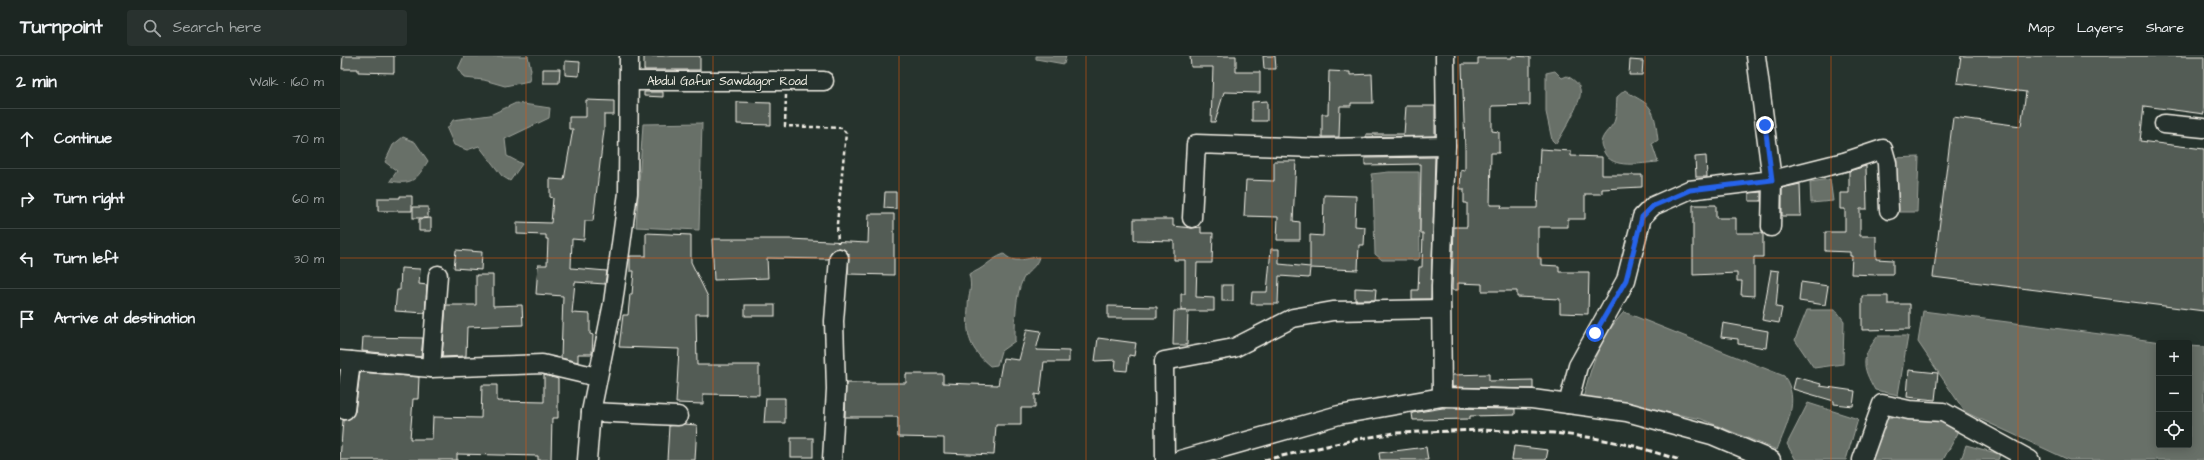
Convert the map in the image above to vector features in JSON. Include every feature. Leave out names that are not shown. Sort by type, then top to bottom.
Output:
[{"type":"street","points":[[588,460],[591,412],[613,303],[628,193],[629,56]]},
{"type":"street","points":[[1442,397],[1441,309],[1446,146],[1445,56]]},
{"type":"street","points":[[1756,56],[1772,180],[1771,227]]},
{"type":"street","name":"Abdul Gafur Sawdagor Road","points":[[629,81],[824,80]]},
{"type":"street","points":[[2164,124],[2204,128]]},
{"type":"street","points":[[1192,218],[1196,144],[1317,148],[1446,146]]},
{"type":"street","points":[[1568,404],[1578,366],[1626,280],[1642,217],[1653,206],[1690,190],[1772,180],[1844,162],[1883,149],[1887,163],[1889,210]]},
{"type":"street","points":[[832,460],[836,388],[834,321],[839,258]]},
{"type":"street","points":[[431,368],[438,276]]},
{"type":"street","points":[[1166,460],[1164,361],[1234,348],[1293,318],[1333,311],[1441,309]]},
{"type":"street","points":[[345,410],[345,360],[431,368],[542,364],[597,377]]},
{"type":"street","points":[[1180,460],[1339,415],[1442,397],[1532,399],[1627,412],[1705,433],[1771,460]]},
{"type":"street","points":[[1862,460],[1882,404],[1909,410],[1943,412],[2030,460]]},
{"type":"street","points":[[591,412],[678,416]]},
{"type":"path","points":[[786,80],[785,126],[842,128],[846,133],[837,224],[839,258]]},
{"type":"shaded area","points":[[464,56],[528,56],[531,70],[529,81],[505,86],[484,80],[464,78],[458,69]]},
{"type":"shaded area","points":[[1036,56],[1066,56],[1064,64],[1036,59]]},
{"type":"shaded area","points":[[1555,71],[1562,78],[1567,76],[1574,80],[1580,89],[1578,104],[1556,144],[1552,140],[1546,112],[1546,73]]},
{"type":"shaded area","points":[[1625,90],[1644,102],[1651,109],[1656,124],[1658,140],[1652,144],[1658,162],[1636,164],[1620,163],[1608,158],[1604,152],[1601,144],[1603,136],[1613,125],[1616,114],[1617,97]]},
{"type":"shaded area","points":[[516,103],[550,108],[549,118],[505,139],[507,156],[522,164],[510,181],[502,176],[479,146],[467,150],[454,145],[447,129],[453,120],[490,115]]},
{"type":"shaded area","points":[[702,123],[699,230],[636,227],[643,124]]},
{"type":"shaded area","points":[[403,137],[415,142],[428,161],[417,177],[413,180],[404,182],[390,181],[397,171],[385,162],[393,145]]},
{"type":"shaded area","points":[[1919,157],[1917,212],[1897,212],[1893,158]]},
{"type":"shaded area","points":[[1389,172],[1419,172],[1420,257],[1418,260],[1382,260],[1375,254],[1373,183],[1371,174]]},
{"type":"shaded area","points":[[1830,179],[1833,201],[1811,203],[1810,182]]},
{"type":"shaded area","points":[[1004,254],[1016,260],[1039,257],[1036,264],[1023,279],[1018,293],[1015,341],[1001,351],[997,365],[990,366],[977,353],[970,341],[968,326],[968,303],[971,284],[969,274],[979,270]]},
{"type":"shaded area","points":[[1807,310],[1836,310],[1844,321],[1843,364],[1814,368],[1795,340]]},
{"type":"shaded area","points":[[1923,311],[2156,341],[2156,448],[2192,448],[2192,346],[2204,347],[2204,460],[2069,460],[1965,412],[1918,342]]},
{"type":"shaded area","points":[[1624,312],[1784,376],[1789,385],[1792,404],[1788,422],[1777,450],[1701,419],[1616,402],[1583,398],[1593,363],[1602,342],[1615,322]]},
{"type":"shaded area","points":[[1878,336],[1908,336],[1898,395],[1875,390],[1867,374],[1865,368],[1866,356],[1868,350]]},
{"type":"shaded area","points":[[1808,403],[1858,419],[1846,460],[1796,460],[1787,444]]},
{"type":"shaded area","points":[[1917,415],[1946,424],[1958,433],[1943,460],[1869,460],[1885,418]]},
{"type":"shaded area","points":[[1966,445],[2000,454],[1998,460],[1961,460]]},
{"type":"building","points":[[343,56],[394,56],[394,73],[358,72],[358,69],[342,69]]},
{"type":"building","points":[[644,56],[700,56],[700,70],[644,70]]},
{"type":"building","points":[[1190,56],[1236,56],[1236,72],[1260,72],[1260,93],[1224,92],[1215,122],[1211,122],[1213,67],[1191,67]]},
{"type":"building","points":[[1263,56],[1275,56],[1276,69],[1264,69]]},
{"type":"building","points":[[1512,56],[1530,57],[1530,105],[1492,106],[1492,131],[1499,132],[1499,153],[1491,153],[1490,205],[1502,205],[1501,208],[1537,208],[1540,149],[1571,151],[1571,156],[1602,157],[1602,175],[1642,175],[1642,187],[1602,189],[1602,194],[1585,194],[1585,219],[1568,219],[1568,227],[1538,227],[1538,258],[1541,258],[1541,265],[1559,266],[1559,272],[1589,272],[1588,314],[1560,313],[1560,299],[1517,297],[1517,291],[1482,291],[1482,284],[1458,283],[1458,290],[1452,290],[1454,227],[1467,227],[1467,203],[1464,203],[1464,189],[1460,189],[1461,170],[1465,171],[1462,64],[1478,64],[1478,58],[1512,58]]},
{"type":"building","points":[[1961,56],[2204,56],[2204,114],[2144,106],[2140,141],[2204,149],[2204,311],[1933,277],[1953,117],[2021,126],[2026,92],[1957,83]]},
{"type":"building","points":[[1630,60],[1643,61],[1642,75],[1629,75]]},
{"type":"building","points":[[565,61],[580,62],[579,76],[565,75]]},
{"type":"building","points":[[543,69],[560,69],[559,83],[543,83]]},
{"type":"building","points":[[1329,71],[1350,72],[1350,75],[1372,74],[1373,103],[1351,103],[1351,106],[1340,106],[1339,137],[1322,137],[1322,114],[1328,114]]},
{"type":"building","points":[[644,92],[663,92],[663,97],[644,96]]},
{"type":"building","points":[[586,100],[614,101],[614,115],[604,115],[604,130],[593,221],[585,221],[584,240],[572,239],[571,268],[607,271],[605,284],[575,282],[572,313],[590,314],[590,334],[593,335],[592,354],[578,354],[578,362],[561,358],[563,296],[536,294],[538,265],[547,265],[548,239],[546,239],[546,235],[517,234],[517,222],[551,223],[553,198],[550,197],[550,179],[564,180],[573,129],[569,129],[569,117],[586,117]]},
{"type":"building","points":[[1267,101],[1267,121],[1252,121],[1252,102]]},
{"type":"building","points":[[737,102],[771,103],[771,125],[737,124]]},
{"type":"building","points":[[1406,106],[1435,106],[1435,136],[1366,137],[1366,134],[1404,134]]},
{"type":"building","points":[[1706,156],[1707,177],[1696,177],[1695,157]]},
{"type":"building","points":[[1435,157],[1431,299],[1412,299],[1412,290],[1418,290],[1419,267],[1422,267],[1423,233],[1420,233],[1421,164],[1365,165],[1365,158]]},
{"type":"building","points":[[1274,161],[1296,161],[1293,221],[1300,222],[1300,240],[1277,240],[1278,217],[1244,216],[1246,180],[1274,181]]},
{"type":"building","points":[[1866,166],[1867,209],[1860,209],[1860,236],[1876,236],[1876,259],[1893,260],[1893,274],[1851,274],[1852,256],[1850,256],[1850,252],[1825,251],[1825,232],[1845,232],[1845,209],[1840,209],[1840,193],[1849,193],[1849,171]]},
{"type":"building","points":[[1800,184],[1801,216],[1782,216],[1782,188]]},
{"type":"building","points":[[885,192],[896,192],[896,209],[884,208]]},
{"type":"building","points":[[1761,192],[1761,201],[1749,201],[1749,193]]},
{"type":"building","points":[[1324,195],[1356,196],[1355,226],[1365,227],[1364,245],[1359,245],[1358,270],[1310,268],[1309,278],[1279,276],[1278,304],[1251,304],[1252,292],[1267,292],[1271,249],[1279,249],[1279,264],[1310,267],[1310,235],[1323,236]]},
{"type":"building","points":[[400,196],[412,196],[412,211],[378,211],[378,198],[400,198]]},
{"type":"building","points":[[1693,205],[1716,205],[1716,218],[1736,218],[1736,233],[1763,233],[1763,257],[1754,257],[1754,296],[1741,295],[1742,281],[1737,281],[1737,273],[1693,275]]},
{"type":"building","points":[[413,207],[428,207],[428,218],[413,218]]},
{"type":"building","points":[[869,214],[894,214],[894,275],[848,274],[849,254],[845,250],[839,248],[831,252],[828,259],[767,258],[768,278],[714,280],[712,239],[790,239],[868,243]]},
{"type":"building","points":[[431,218],[431,231],[419,231],[419,219]]},
{"type":"building","points":[[1134,219],[1173,219],[1173,226],[1192,228],[1201,227],[1201,233],[1213,233],[1212,263],[1197,263],[1196,297],[1214,298],[1214,311],[1181,311],[1181,294],[1185,294],[1185,260],[1174,260],[1174,241],[1134,240]]},
{"type":"building","points":[[646,233],[691,235],[691,262],[708,297],[708,314],[696,314],[697,365],[759,365],[759,395],[703,394],[703,404],[676,403],[679,349],[619,347],[623,315],[628,315],[630,294],[632,294],[634,271],[630,271],[630,256],[646,256]]},
{"type":"building","points":[[456,250],[482,252],[481,270],[454,268]]},
{"type":"building","points":[[401,268],[420,269],[419,284],[427,285],[425,313],[395,311],[397,290],[400,290]]},
{"type":"building","points":[[1771,270],[1779,271],[1776,307],[1782,308],[1779,323],[1762,320]]},
{"type":"building","points":[[476,275],[493,275],[493,306],[522,305],[523,325],[467,327],[466,356],[442,357],[446,305],[476,305]]},
{"type":"building","points":[[1801,282],[1828,286],[1825,305],[1799,301]]},
{"type":"building","points":[[1222,285],[1233,285],[1233,301],[1222,301]]},
{"type":"building","points":[[1355,288],[1376,289],[1375,300],[1355,300]]},
{"type":"building","points":[[1862,296],[1888,296],[1888,304],[1910,304],[1910,329],[1862,330]]},
{"type":"building","points":[[745,305],[775,305],[775,316],[745,316]]},
{"type":"building","points":[[1108,306],[1157,307],[1157,318],[1108,318]]},
{"type":"building","points":[[1174,311],[1188,311],[1187,345],[1173,345]]},
{"type":"building","points":[[1723,323],[1768,331],[1766,348],[1738,344],[1738,339],[1721,337]]},
{"type":"building","points":[[1027,329],[1041,331],[1036,350],[1069,351],[1069,362],[1044,362],[1040,395],[1035,394],[1035,408],[1021,408],[1021,425],[996,425],[994,455],[944,453],[944,438],[898,437],[898,417],[845,417],[846,383],[906,383],[906,374],[943,374],[943,383],[998,385],[1003,358],[1019,360]]},
{"type":"building","points":[[363,337],[423,338],[421,357],[362,351]]},
{"type":"building","points":[[1098,338],[1136,343],[1134,356],[1129,355],[1127,371],[1115,370],[1116,360],[1095,361]]},
{"type":"building","points":[[1909,370],[1938,373],[1935,400],[1907,397]]},
{"type":"building","points":[[360,372],[419,377],[418,399],[413,399],[410,439],[432,439],[433,417],[481,418],[482,385],[497,385],[497,401],[544,402],[544,375],[558,379],[558,418],[552,418],[551,460],[538,460],[538,456],[457,454],[457,460],[340,460],[343,420],[349,419],[355,412]]},
{"type":"building","points":[[1489,374],[1489,381],[1533,380],[1533,389],[1452,387],[1452,375]]},
{"type":"building","points":[[1796,377],[1821,384],[1820,386],[1855,391],[1853,406],[1834,404],[1834,401],[1793,389]]},
{"type":"building","points":[[766,398],[785,398],[785,423],[764,423]]},
{"type":"building","points":[[1443,408],[1515,409],[1515,415],[1470,416],[1470,419],[1413,420],[1412,413]]},
{"type":"building","points":[[684,424],[697,425],[695,460],[667,460],[669,426]]},
{"type":"building","points":[[791,438],[813,438],[813,457],[791,457]]},
{"type":"building","points":[[1514,446],[1548,450],[1546,460],[1512,460]]},
{"type":"building","points":[[1426,447],[1428,460],[1380,460],[1379,453]]},
{"type":"railway","points":[[1264,460],[1358,439],[1395,433],[1481,430],[1554,433],[1594,438],[1634,446],[1680,460]]},
{"type":"route","points":[[1595,333],[1626,280],[1642,217],[1653,206],[1690,190],[1772,180],[1765,125]]}]
